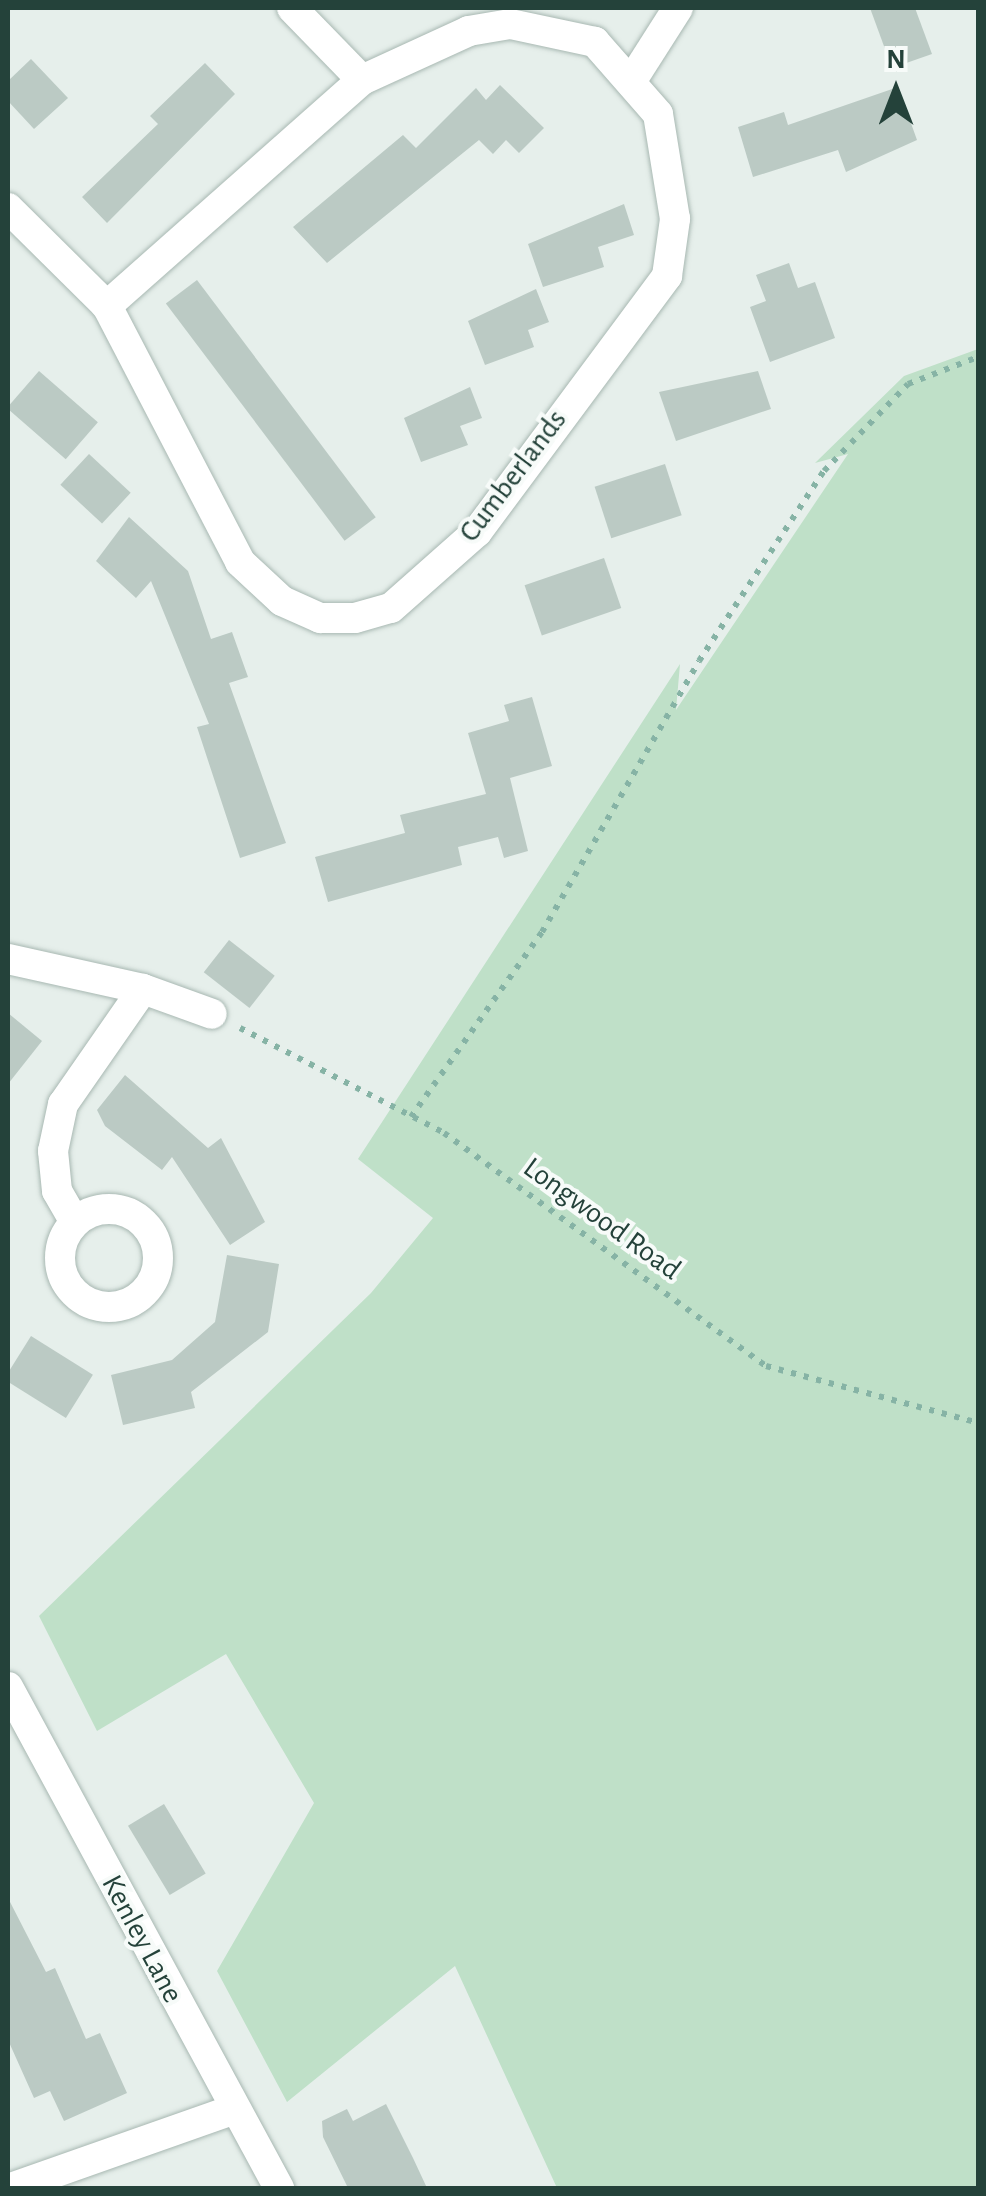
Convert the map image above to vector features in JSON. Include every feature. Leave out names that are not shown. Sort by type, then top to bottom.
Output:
[{"type":"street","points":[[292,8],[362,80]]},
{"type":"street","points":[[634,77],[678,8]]},
{"type":"street","name":"Cumberlands","points":[[8,208],[107,306],[260,584],[320,618],[390,608],[477,532],[667,276],[670,158],[634,77],[595,42],[510,24],[421,50],[362,80],[107,306]]},
{"type":"street","points":[[8,959],[143,989],[212,1014]]},
{"type":"street","points":[[75,1222],[54,1164],[63,1104],[143,989]]},
{"type":"street","name":"Kenley Lane","points":[[8,1687],[233,2110],[279,2188]]},
{"type":"street","points":[[11,2188],[233,2110]]},
{"type":"path","points":[[411,1117],[542,932],[824,471],[908,384],[978,357]]},
{"type":"path","name":"Longwood Road","points":[[212,1014],[411,1117],[766,1366],[978,1424]]},
{"type":"green space","points":[[978,349],[978,2188],[557,2188],[455,1966],[287,2102],[217,1971],[314,1803],[226,1654],[97,1731],[39,1616],[371,1293],[433,1218],[358,1159],[680,664],[676,710],[848,454],[815,463],[904,376]]},
{"type":"building","points":[[870,8],[915,8],[932,54],[892,68]]},
{"type":"building","points":[[31,59],[68,98],[34,129],[8,101],[8,81]]},
{"type":"building","points":[[205,63],[235,94],[107,223],[82,197],[158,124],[150,116]]},
{"type":"building","points":[[500,85],[544,128],[519,153],[506,140],[493,154],[479,140],[327,263],[293,227],[403,135],[416,148],[476,88],[486,100]]},
{"type":"building","points":[[898,87],[917,140],[846,172],[838,150],[753,177],[738,127],[784,112],[788,125]]},
{"type":"building","points":[[624,204],[634,235],[598,247],[604,267],[543,287],[528,244]]},
{"type":"building","points":[[789,263],[798,288],[815,282],[835,338],[770,362],[750,307],[766,301],[756,275]]},
{"type":"building","points":[[197,280],[376,517],[345,541],[166,303]]},
{"type":"building","points":[[536,289],[549,322],[528,330],[534,347],[485,365],[468,321]]},
{"type":"building","points":[[39,371],[98,422],[66,459],[8,409]]},
{"type":"building","points":[[758,371],[771,409],[676,441],[659,392]]},
{"type":"building","points":[[470,387],[482,418],[460,426],[468,445],[421,462],[404,418]]},
{"type":"building","points":[[89,454],[131,493],[102,524],[60,485]]},
{"type":"building","points":[[665,464],[682,515],[611,538],[595,487]]},
{"type":"building","points":[[129,517],[188,571],[211,639],[232,632],[248,677],[229,683],[286,843],[240,858],[197,727],[209,724],[151,581],[136,598],[96,561]]},
{"type":"building","points":[[604,558],[621,608],[542,635],[525,585]]},
{"type":"building","points":[[532,697],[552,766],[510,778],[528,851],[504,858],[498,837],[458,847],[462,865],[328,902],[315,857],[405,833],[400,815],[486,794],[468,733],[509,721],[504,705]]},
{"type":"building","points":[[229,940],[275,976],[249,1008],[204,972]]},
{"type":"building","points":[[8,1013],[42,1041],[8,1084]]},
{"type":"building","points":[[125,1075],[208,1148],[221,1138],[265,1222],[230,1245],[172,1157],[162,1170],[105,1126],[97,1110]]},
{"type":"building","points":[[227,1255],[279,1264],[268,1332],[191,1392],[195,1408],[123,1425],[111,1375],[172,1360],[215,1322]]},
{"type":"building","points":[[31,1336],[93,1375],[66,1418],[8,1382],[8,1373]]},
{"type":"building","points":[[164,1804],[206,1873],[170,1895],[128,1826]]},
{"type":"building","points":[[8,1898],[46,1972],[55,1968],[86,2039],[100,2033],[127,2093],[64,2121],[50,2091],[34,2098],[8,2040]]},
{"type":"building","points":[[386,2104],[427,2188],[348,2188],[323,2137],[322,2121],[347,2109],[353,2121]]}]
